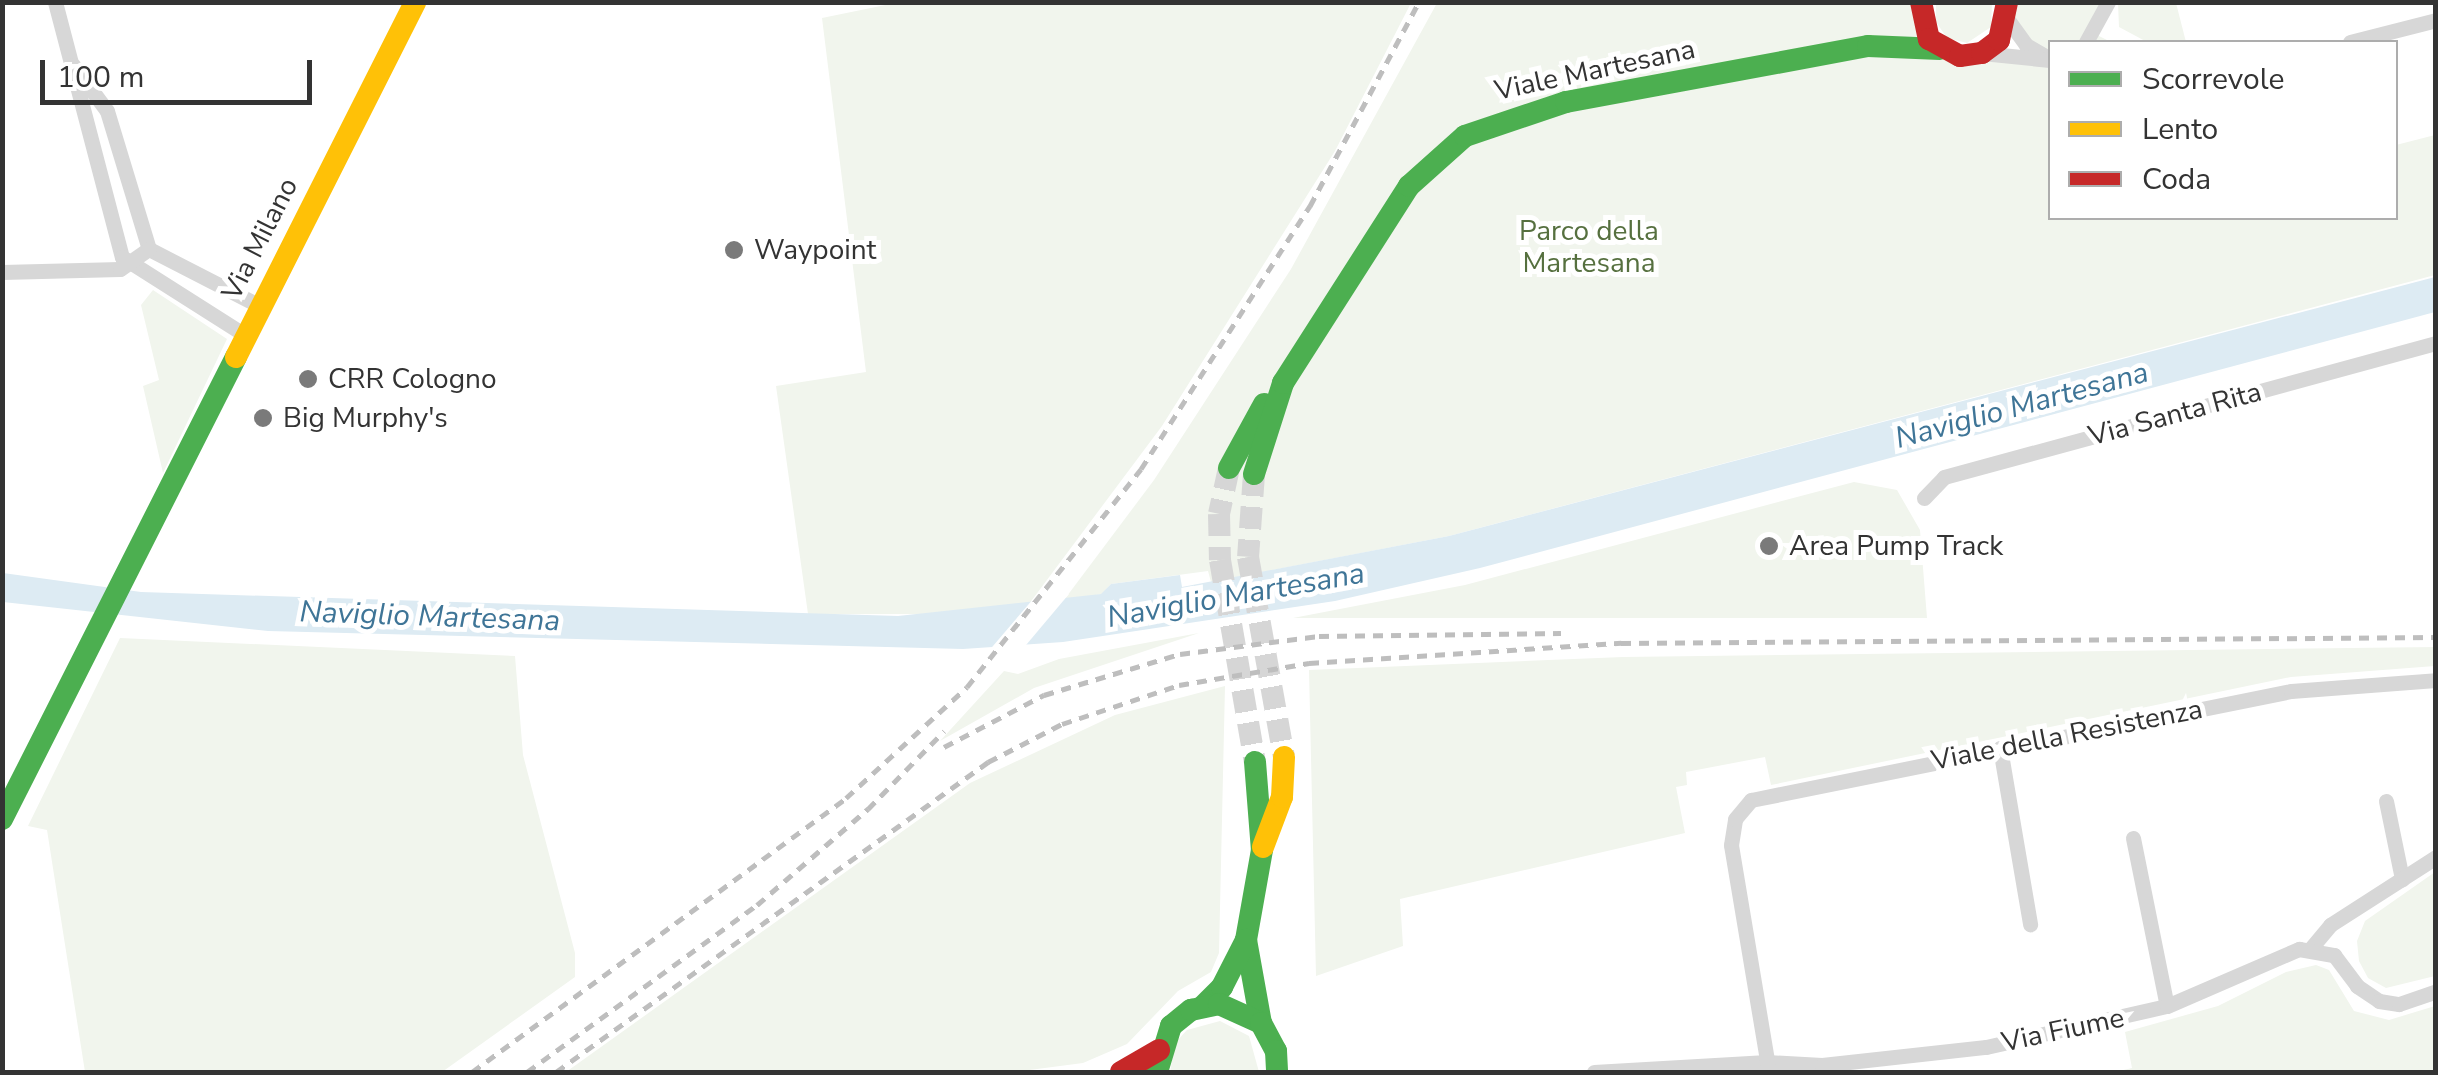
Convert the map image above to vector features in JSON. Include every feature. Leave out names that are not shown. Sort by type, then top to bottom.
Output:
[{"type":"street","points":[[55,2],[116,245],[130,265],[245,335]]},
{"type":"street","name":"Via Milano","points":[[2,820],[105,623],[258,306],[416,2]]},
{"type":"street","points":[[2090,38],[2108,2]]},
{"type":"street","points":[[1921,3],[1925,33],[1940,49]]},
{"type":"street","name":"Viale Martesana","points":[[1868,46],[1904,26],[1921,3]]},
{"type":"street","points":[[2009,8],[1982,53],[2048,59]]},
{"type":"street","points":[[2009,8],[2026,45],[2048,58]]},
{"type":"street","points":[[2358,40],[2436,20]]},
{"type":"street","name":"Viale Martesana","points":[[1230,468],[1246,432],[1283,383],[1409,186],[1477,129],[1566,102],[1868,46],[1940,49],[1960,56],[1982,53]]},
{"type":"street","points":[[73,65],[106,110],[149,248],[258,306]]},
{"type":"street","points":[[2,272],[130,265],[149,248]]},
{"type":"street","name":"Via Santa Rita","points":[[1924,498],[1944,477],[2436,343]]},
{"type":"street","name":"Viale Martesana","points":[[1254,474],[1283,383]]},
{"type":"street","name":"Viale della Resistenza","points":[[1768,1067],[1731,844],[1736,819],[1755,798],[2291,691],[2436,680]]},
{"type":"street","points":[[2000,748],[2030,924]]},
{"type":"street","points":[[1121,1072],[1158,1061],[1180,1017],[1204,1006],[1222,987],[1246,940],[1262,850],[1282,797],[1284,757]]},
{"type":"street","points":[[1256,762],[1262,850]]},
{"type":"street","points":[[2386,801],[2402,879]]},
{"type":"street","points":[[2133,838],[2168,1006]]},
{"type":"street","points":[[2436,857],[2330,925],[2311,948],[2334,955],[2356,986],[2379,1001],[2399,1004],[2436,991]]},
{"type":"street","points":[[1246,940],[1262,1023],[1277,1062],[1293,1072]]},
{"type":"street","name":"Via Fiume","points":[[1594,1072],[1815,1065],[1934,1055],[2168,1006],[2285,953],[2311,948]]},
{"type":"street","points":[[1204,1006],[1237,1007],[1262,1023]]},
{"type":"green space","points":[[900,2],[1411,3],[1335,151],[1162,426],[1029,604],[948,614],[808,614],[776,386],[866,372],[822,18]]},
{"type":"green space","name":"Parco della Martesana","points":[[1437,3],[1922,3],[1940,53],[2048,60],[2048,220],[2398,220],[2398,144],[2435,135],[2435,275],[1449,536],[1211,582],[1208,571],[1111,584],[1102,594],[1064,600],[1154,480],[1291,269]]},
{"type":"green space","points":[[1936,3],[1992,3],[1991,27],[1967,43],[1947,38],[1936,22]]},
{"type":"green space","points":[[2012,3],[2108,3],[2095,34],[2107,40],[2048,40],[2048,57],[2015,33]]},
{"type":"green space","points":[[2118,3],[2176,3],[2185,40],[2143,40],[2119,27]]},
{"type":"green space","points":[[153,290],[227,339],[163,473],[143,386],[159,380],[141,305]]},
{"type":"green space","points":[[1854,482],[1897,490],[1920,530],[1927,618],[1293,618],[1465,585]]},
{"type":"green space","points":[[1199,633],[1034,688],[940,741],[1004,671],[1018,674],[1059,659]]},
{"type":"green space","points":[[120,638],[515,656],[523,755],[575,953],[575,977],[442,1072],[85,1072],[47,830],[28,826]]},
{"type":"green space","points":[[2436,647],[2435,666],[2291,677],[1771,785],[1765,757],[1686,772],[1687,785],[1676,787],[1685,833],[1400,899],[1403,946],[1316,976],[1309,670],[1623,657]]},
{"type":"green space","points":[[1225,686],[1219,953],[1211,972],[1178,991],[1127,1044],[1083,1063],[1015,1072],[566,1072],[970,783],[1115,715]]},
{"type":"green space","points":[[2435,872],[2435,976],[2386,988],[2368,978],[2359,961],[2357,941],[2365,921]]},
{"type":"green space","points":[[2316,965],[2329,970],[2354,1011],[2389,1020],[2435,1006],[2435,1072],[2115,1072],[2132,1068],[2125,1032],[2218,1006],[2286,972]]},
{"type":"green space","points":[[1220,1021],[1249,1036],[1259,1072],[1170,1072],[1175,1043],[1187,1030]]},
{"type":"water","name":"Naviglio Martesana","points":[[2435,277],[2435,312],[1480,568],[1335,601],[1063,642],[963,649],[268,631],[3,602],[3,573],[141,592],[898,616],[1101,594],[1111,584],[1180,575],[1182,587],[1449,536]]},
{"type":"pier","points":[[1069,594],[1021,651],[987,653],[1034,598]]},
{"type":"tunnel","points":[[1229,468],[1219,514],[1220,560],[1255,762]]},
{"type":"tunnel","points":[[1254,474],[1248,557],[1284,757]]},
{"type":"railway","points":[[472,1072],[846,798],[967,687],[1141,469],[1310,206],[1419,2]]},
{"type":"railway","points":[[944,747],[1044,695],[1180,654],[1319,636],[1561,633]]},
{"type":"railway","points":[[556,1072],[988,762],[1062,724],[1179,685],[1309,663],[1621,643],[2436,637]]},
{"type":"railway","points":[[527,1072],[757,905],[868,809],[944,731]]},
{"type":"traffic: fast","points":[[1254,474],[1283,383],[1409,186],[1465,136],[1566,102],[1868,46],[1940,49]]},
{"type":"traffic: fast","points":[[2,819],[236,357]]},
{"type":"traffic: fast","points":[[1229,468],[1264,404]]},
{"type":"traffic: fast","points":[[1255,762],[1262,850],[1246,940],[1261,1023]]},
{"type":"traffic: fast","points":[[1203,1006],[1222,987],[1246,940]]},
{"type":"traffic: fast","points":[[1157,1072],[1171,1026],[1191,1010],[1219,1004],[1261,1023],[1276,1051],[1277,1072]]},
{"type":"traffic: slow","points":[[236,357],[415,2]]},
{"type":"traffic: slow","points":[[1263,847],[1282,797],[1284,757]]},
{"type":"traffic: jam","points":[[1921,2],[1929,39],[1960,56],[1982,53],[1999,40],[2007,2]]},
{"type":"traffic: jam","points":[[1121,1072],[1159,1050]]},
{"type":"place","name":"Waypoint","points":[[734,250]]},
{"type":"place","name":"CRR Cologno","points":[[308,379]]},
{"type":"place","name":"Big Murphy's","points":[[263,418]]},
{"type":"place","name":"Area Pump Track","points":[[1769,546]]}]
